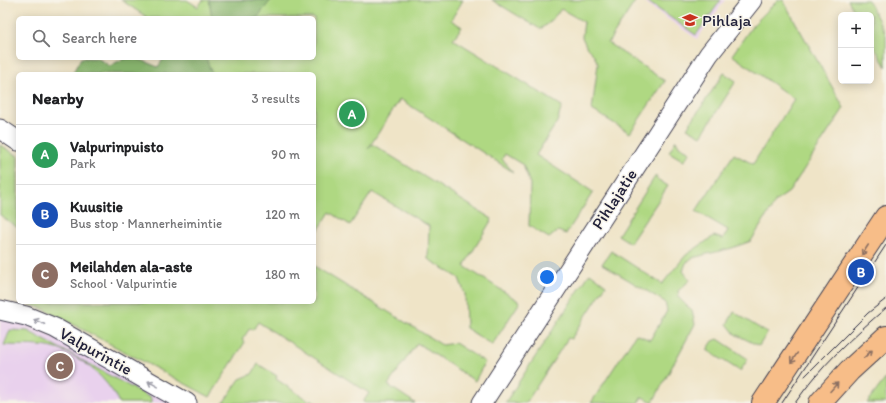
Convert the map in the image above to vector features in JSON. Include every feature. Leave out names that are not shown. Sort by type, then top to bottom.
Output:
[{"type":"main road","points":[[763,403],[886,217]]},
{"type":"main road","points":[[820,403],[849,371],[886,337]]},
{"type":"street","name":"Pihlajatie","points":[[482,403],[706,57],[752,0]]},
{"type":"street","points":[[0,129],[16,140]]},
{"type":"street","name":"Valpurintie","points":[[0,310],[26,316],[54,328],[187,403]]},
{"type":"shaded area","name":"Pihlaja","points":[[640,0],[725,0],[697,39]]},
{"type":"shaded area","points":[[0,310],[187,403],[0,403]]},
{"type":"green space","points":[[121,0],[187,0],[198,7],[203,0],[463,0],[451,20],[462,27],[453,39],[562,106],[557,122],[536,155],[593,192],[566,234],[558,231],[549,238],[529,226],[530,184],[523,165],[505,154],[502,159],[513,172],[400,99],[368,149],[372,144],[492,219],[464,266],[520,302],[492,345],[466,328],[465,294],[459,278],[428,259],[429,226],[372,192],[350,225],[330,212],[316,234],[316,72],[154,72],[163,60],[316,60],[316,16],[145,16]]},
{"type":"green space","points":[[209,0],[271,0],[259,16],[212,16]]},
{"type":"green space","points":[[492,0],[636,0],[608,43],[665,81],[630,133],[592,110],[598,64],[594,55],[587,48],[582,37],[584,22],[561,9],[548,24],[540,29]]},
{"type":"green space","name":"Pihlaja","points":[[645,0],[721,0],[696,35]]},
{"type":"green space","points":[[778,0],[783,0],[844,108],[789,192],[776,201],[751,241],[732,248],[692,258],[686,263],[683,271],[690,280],[678,291],[679,298],[692,311],[695,324],[653,402],[642,397],[638,403],[591,403],[636,334],[650,340],[667,311],[665,302],[602,264],[611,251],[662,284],[686,255],[714,236],[723,239],[728,230],[696,211],[734,154],[753,164],[794,99],[732,55],[753,25]]},
{"type":"green space","points":[[848,0],[868,0],[886,35],[886,67],[874,46],[874,12],[854,12]]},
{"type":"green space","points":[[80,60],[100,60],[110,66],[121,60],[142,60],[158,67],[163,60],[207,60],[211,72],[73,72]]},
{"type":"green space","points":[[724,73],[736,81],[701,136],[687,128]]},
{"type":"green space","points":[[676,140],[679,146],[690,152],[684,161],[669,152]]},
{"type":"green space","points":[[0,145],[16,155],[16,227],[0,215]]},
{"type":"green space","points":[[656,175],[657,179],[668,186],[630,243],[618,235]]},
{"type":"green space","points":[[316,267],[442,345],[455,343],[485,362],[475,381],[417,343],[388,385],[415,403],[365,403],[363,402],[369,393],[258,322],[253,330],[250,328],[242,340],[245,342],[210,397],[46,310],[29,304],[316,304]]},
{"type":"green space","points":[[590,273],[606,285],[571,339],[568,338],[526,403],[505,403]]},
{"type":"green space","points":[[734,312],[767,333],[759,346],[735,334],[727,324]]},
{"type":"green space","points":[[10,330],[28,331],[73,355],[44,346],[4,345]]},
{"type":"green space","points":[[718,339],[748,359],[740,371],[707,350],[713,341]]},
{"type":"green space","points":[[77,358],[151,398],[151,403],[119,403],[109,386],[102,378]]},
{"type":"green space","points":[[258,364],[277,376],[276,379],[309,401],[311,399],[317,403],[223,403],[240,379],[252,374]]},
{"type":"green space","points":[[886,378],[886,403],[867,403]]},
{"type":"tram line","points":[[782,403],[886,245]]},
{"type":"tram line","points":[[805,376],[868,313],[886,299]]},
{"type":"tram line","points":[[795,403],[815,377],[838,352],[886,308]]},
{"type":"place","name":"Pihlaja","points":[[690,20]]},
{"type":"place","name":"Valpurinpuisto","points":[[352,114]]},
{"type":"place","name":"Kuusitie","points":[[861,272]]},
{"type":"place","name":"Meilahden ala-aste","points":[[60,366]]}]
